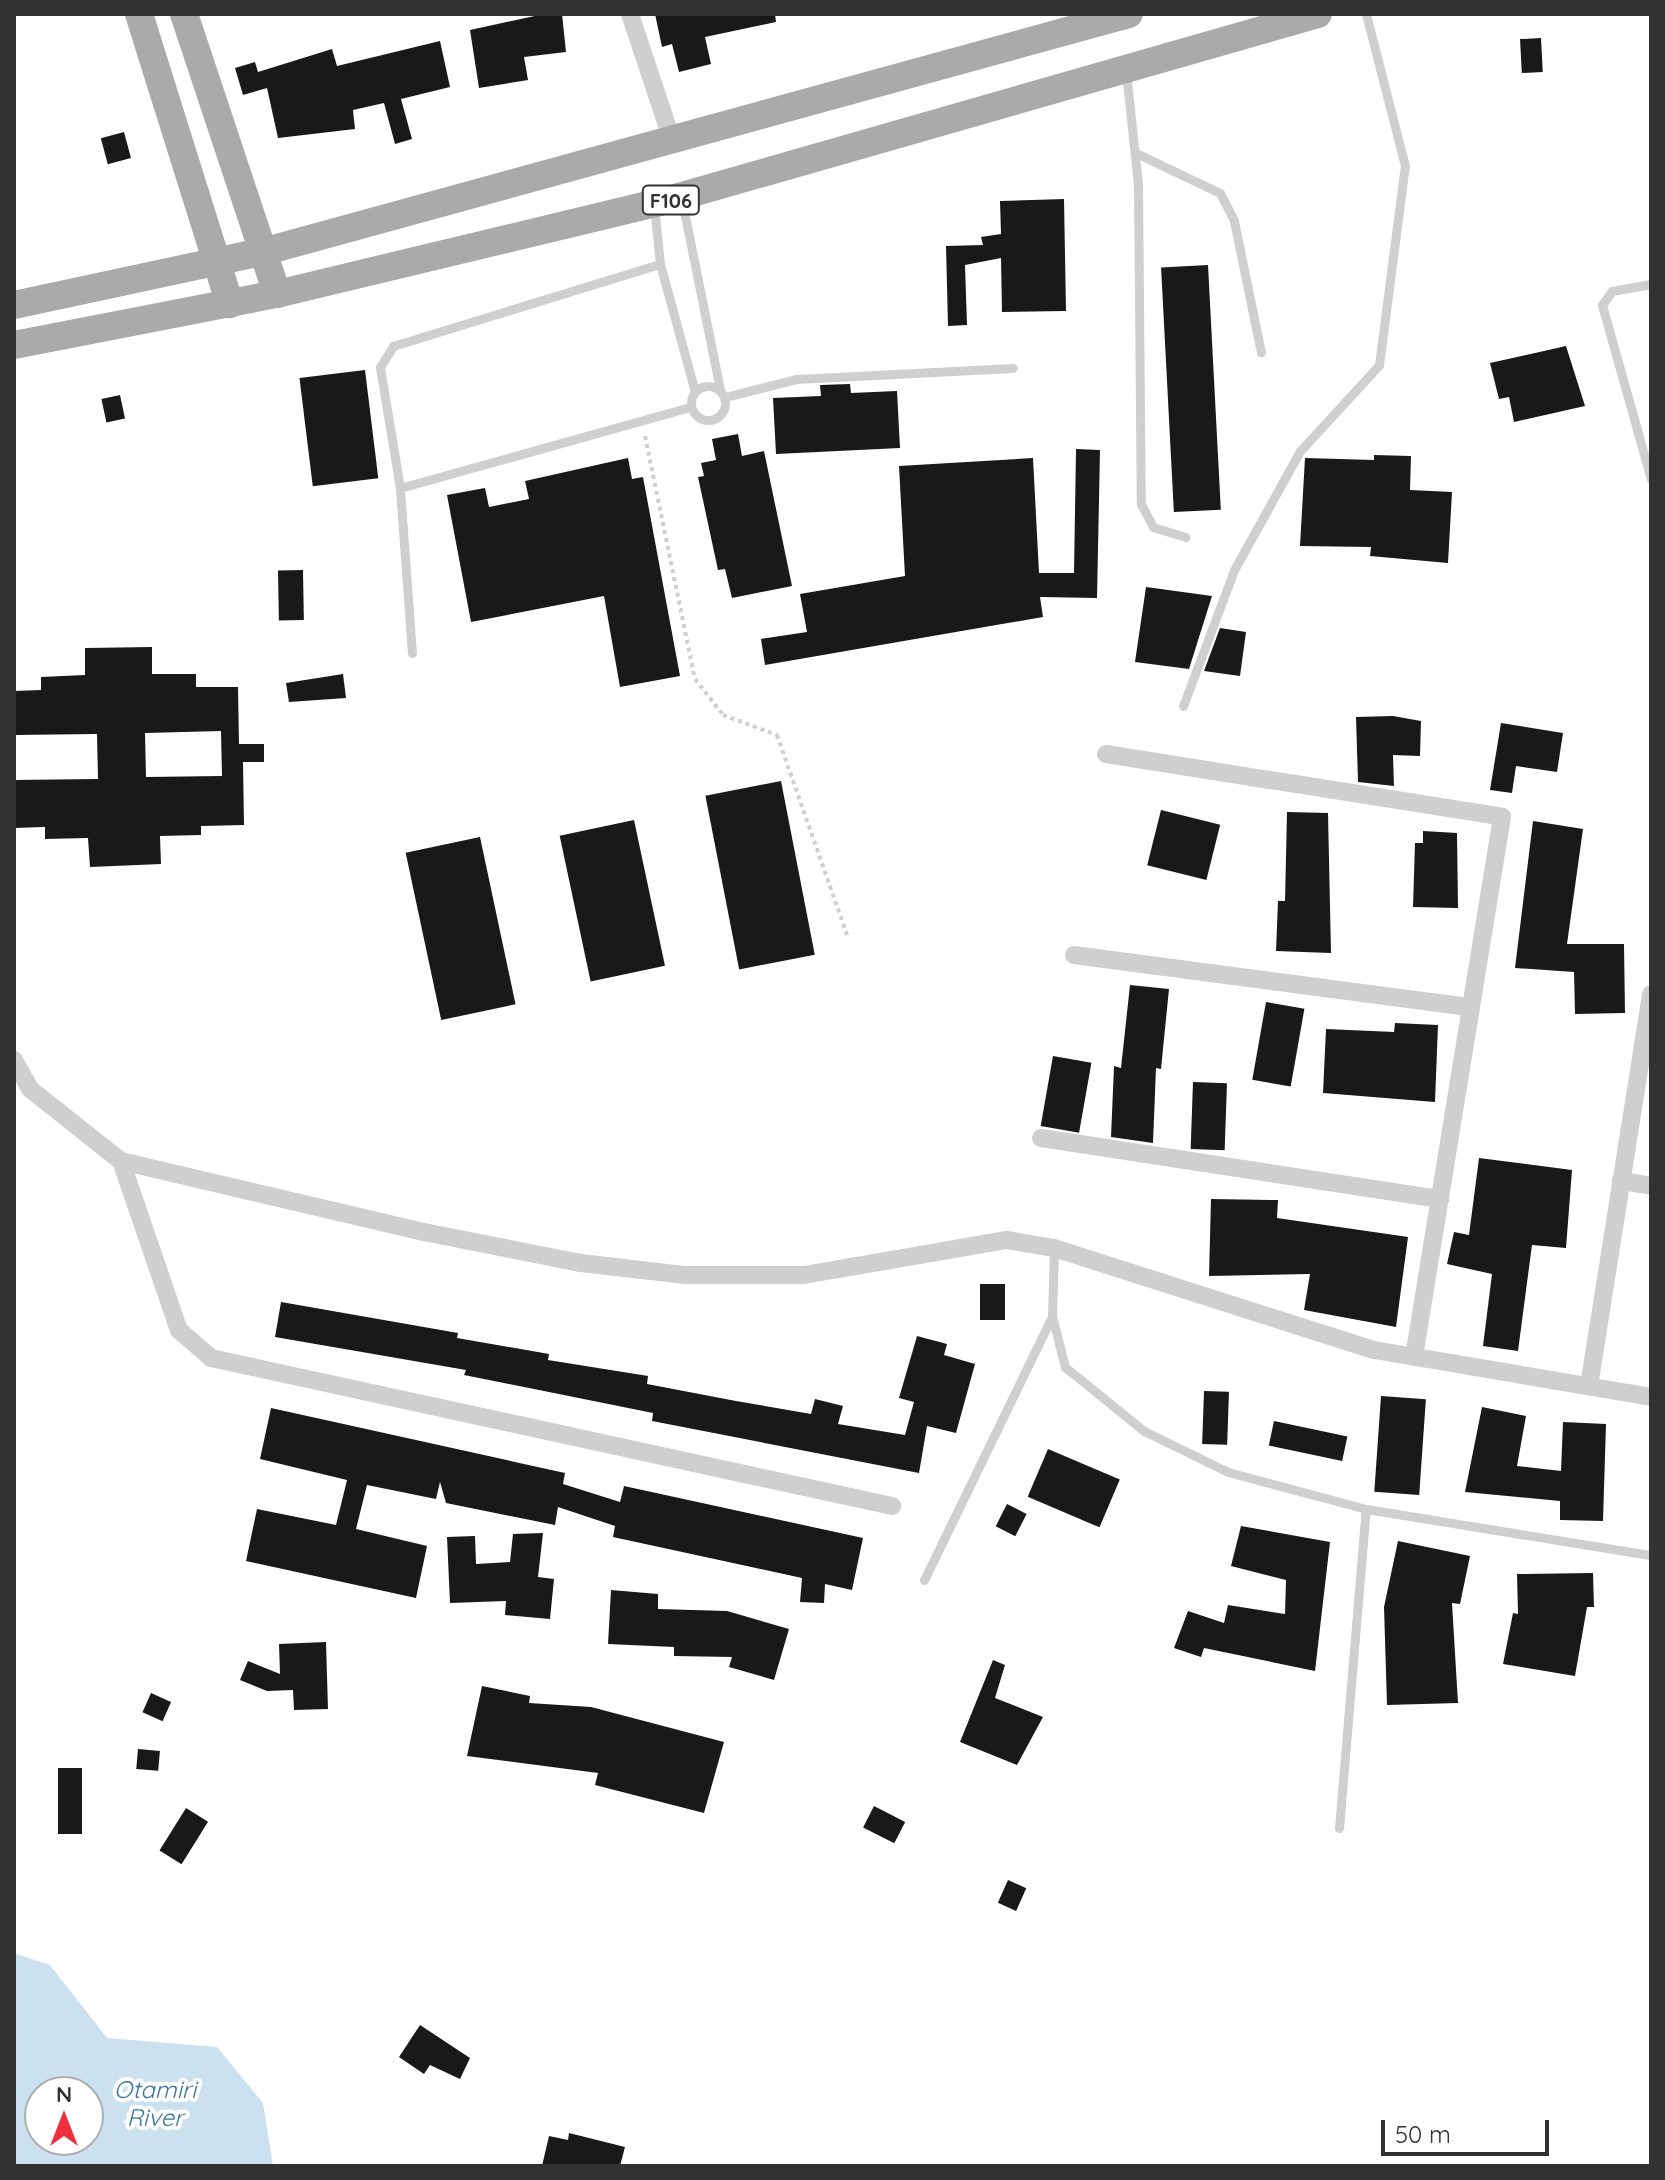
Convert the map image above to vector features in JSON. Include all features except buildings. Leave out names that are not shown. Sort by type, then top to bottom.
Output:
[{"type":"main road","points":[[139,14],[230,304]]},
{"type":"main road","points":[[184,14],[266,251],[277,294]]},
{"type":"main road","name":"F106","points":[[14,305],[266,251],[673,143],[1129,14]]},
{"type":"main road","name":"F106","points":[[14,345],[277,294],[681,197],[1318,14]]},
{"type":"street","points":[[630,14],[673,143]]},
{"type":"street","points":[[1106,754],[1502,817],[1414,1357]]},
{"type":"street","points":[[1074,955],[1471,1007]]},
{"type":"street","points":[[1589,1386],[1651,994]]},
{"type":"street","points":[[14,1060],[30,1089],[121,1161],[424,1232],[581,1263],[685,1275],[804,1275],[1007,1240],[1054,1248],[1281,1325],[1414,1357],[1651,1397]]},
{"type":"street","points":[[1041,1138],[1440,1199]]},
{"type":"street","points":[[121,1161],[179,1330],[211,1358],[892,1506]]},
{"type":"street","points":[[1621,1181],[1651,1186]]},
{"type":"lane","points":[[1183,706],[1234,570],[1300,451],[1379,365],[1405,166],[1366,14]]},
{"type":"lane","points":[[1126,69],[1136,153],[1141,504],[1153,527],[1186,537]]},
{"type":"lane","points":[[1136,153],[1220,193],[1234,221],[1261,352]]},
{"type":"lane","points":[[400,488],[691,407],[714,419],[722,393],[681,197]]},
{"type":"lane","points":[[653,204],[660,264],[695,392],[691,407]]},
{"type":"lane","points":[[412,653],[400,488],[380,367],[393,346],[660,264]]},
{"type":"lane","points":[[1651,284],[1612,291],[1602,305],[1651,479]]},
{"type":"lane","points":[[695,392],[722,393],[796,379],[1013,368]]},
{"type":"lane","points":[[1054,1248],[1052,1316],[1065,1367],[1144,1431],[1228,1472],[1366,1509],[1651,1555]]},
{"type":"lane","points":[[924,1580],[1052,1316]]},
{"type":"lane","points":[[1339,1828],[1366,1509]]},
{"type":"path","points":[[642,422],[695,679],[723,715],[777,735],[848,938]]},
{"type":"water","name":"Otamiri River","points":[[14,1953],[50,1965],[107,2038],[217,2047],[263,2103],[273,2166],[14,2166]]}]
